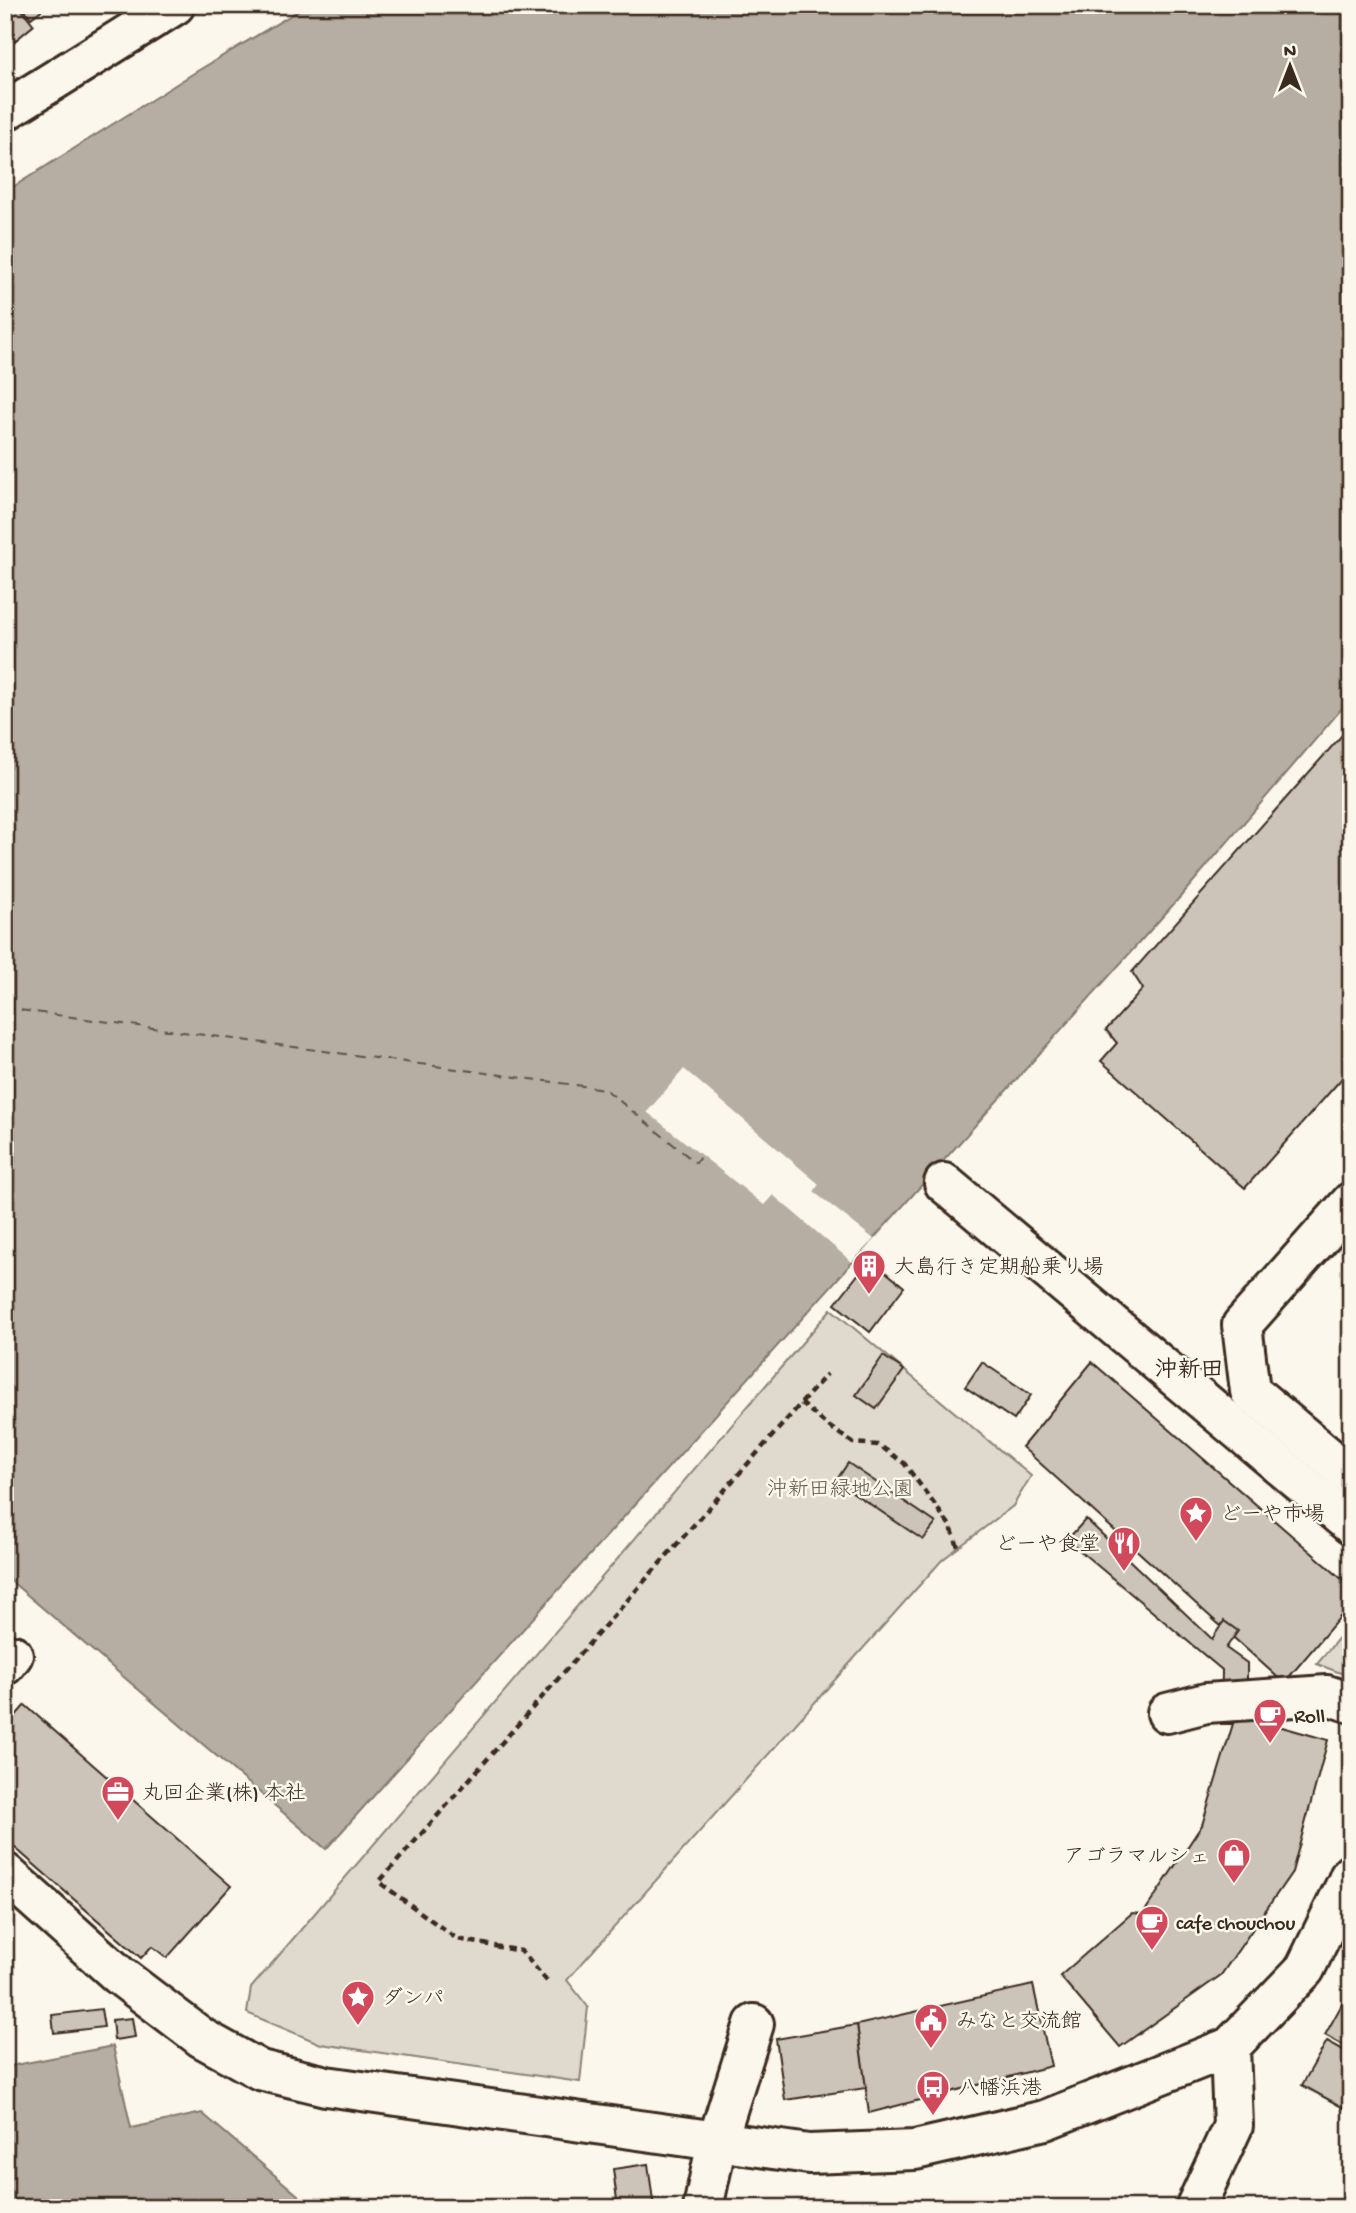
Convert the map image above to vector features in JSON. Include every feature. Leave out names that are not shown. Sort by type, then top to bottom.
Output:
[{"type":"street","points":[[5,111],[175,5]]},
{"type":"street","points":[[944,1183],[1351,1525]]},
{"type":"street","points":[[1351,1202],[1242,1325],[1250,1391],[1351,1476]]},
{"type":"street","points":[[1167,1713],[1206,1703],[1326,1695],[1351,1703]]},
{"type":"street","points":[[5,1873],[119,1975],[202,2038],[260,2070],[326,2086],[808,2154],[915,2150],[1045,2120],[1230,2047],[1305,1969],[1350,1876]]},
{"type":"street","points":[[703,2208],[718,2142],[754,2024]]},
{"type":"street","points":[[1195,2208],[1233,2126],[1230,2047]]},
{"type":"path","points":[[547,1981],[521,1951],[457,1939],[379,1882],[827,1374]]},
{"type":"path","points":[[801,1403],[853,1443],[879,1445],[904,1463],[951,1527],[958,1547]]},
{"type":"green space","name":"沖新田緑地公園","points":[[831,1309],[1031,1476],[1013,1506],[942,1560],[567,1980],[588,2007],[580,2082],[321,2044],[247,2013],[251,1988]]},
{"type":"green space","points":[[1351,1623],[1351,1677],[1317,1664]]},
{"type":"shaded area","points":[[308,5],[1351,5],[1351,698],[1181,896],[326,1849],[5,1576],[5,192]]},
{"type":"shaded area","points":[[113,2046],[131,2128],[202,2113],[313,2208],[5,2208],[5,2067]]},
{"type":"pier","points":[[684,1069],[819,1184],[814,1192],[874,1239],[852,1262],[773,1195],[764,1205],[647,1112]]},
{"type":"building","points":[[5,5],[18,5],[34,25],[5,49]]},
{"type":"building","points":[[21,5],[48,5],[31,18]]},
{"type":"building","points":[[1351,725],[1351,1068],[1245,1188],[1101,1061],[1117,1043],[1106,1030],[1143,989],[1132,972]]},
{"type":"building","name":"大島行き定期船乗り場","points":[[870,1259],[904,1287],[870,1332],[835,1304]]},
{"type":"building","points":[[883,1356],[904,1370],[876,1409],[856,1395]]},
{"type":"building","points":[[982,1362],[1031,1395],[1014,1420],[965,1387]]},
{"type":"building","points":[[1092,1362],[1351,1587],[1351,1604],[1284,1683],[1022,1447]]},
{"type":"building","points":[[848,1463],[936,1523],[923,1540],[836,1481]]},
{"type":"building","points":[[1086,1519],[1212,1639],[1224,1621],[1238,1631],[1226,1648],[1247,1663],[1247,1724],[1221,1724],[1222,1670],[1067,1540]]},
{"type":"building","points":[[25,1705],[231,1886],[167,1958],[152,1946],[141,1958],[5,1839],[5,1728]]},
{"type":"building","points":[[1236,1714],[1328,1740],[1292,1872],[1221,1975],[1120,2047],[1060,1976],[1132,1913],[1143,1914],[1202,1825]]},
{"type":"building","points":[[1033,1985],[1051,2066],[869,2113],[857,2025]]},
{"type":"building","points":[[1351,1988],[1351,2049],[1325,2035]]},
{"type":"building","points":[[101,2009],[104,2027],[54,2033],[52,2015]]},
{"type":"building","points":[[132,2018],[135,2037],[114,2040],[112,2020]]},
{"type":"building","points":[[857,2025],[866,2088],[785,2100],[776,2039]]},
{"type":"building","points":[[1327,2041],[1351,2054],[1351,2112],[1302,2085]]},
{"type":"building","points":[[648,2164],[654,2208],[618,2208],[613,2169]]},
{"type":"ferry route","points":[[5,1008],[605,1089],[696,1163],[701,1155]]},
{"type":"place","name":"大島行き定期船乗り場","points":[[869,1296]]},
{"type":"place","name":"どーや市場","points":[[1196,1543]]},
{"type":"place","name":"どーや食堂","points":[[1124,1573]]},
{"type":"place","name":"Roll","points":[[1270,1745]]},
{"type":"place","name":"丸回企業(株) 本社","points":[[118,1822]]},
{"type":"place","name":"アゴラマルシェ","points":[[1234,1885]]},
{"type":"place","name":"cafe chouchou","points":[[1152,1952]]},
{"type":"place","name":"ダンパ","points":[[358,2027]]},
{"type":"place","name":"みなと交流館","points":[[931,2050]]},
{"type":"place","name":"八幡浜港","points":[[933,2117]]},
{"type":"district","name":"沖新田","points":[[1189,1368]]}]
